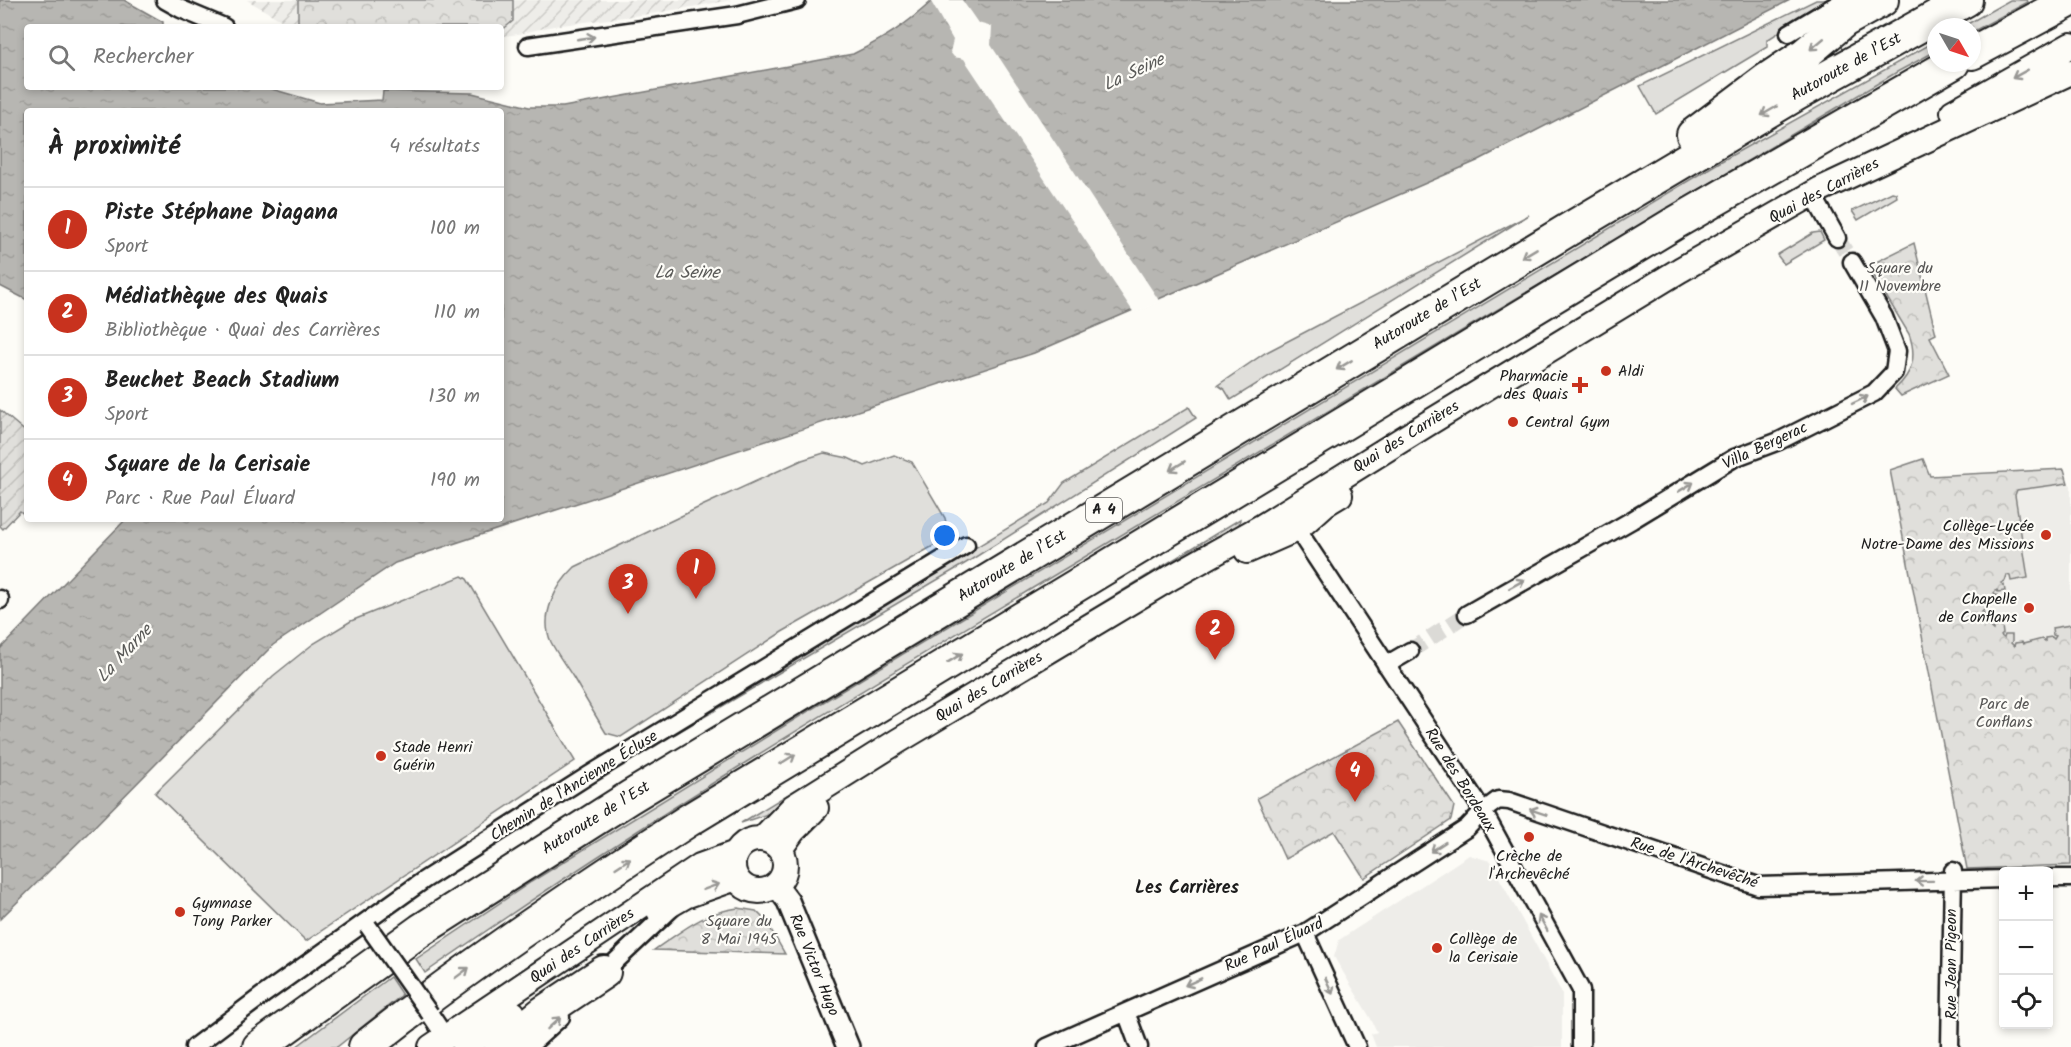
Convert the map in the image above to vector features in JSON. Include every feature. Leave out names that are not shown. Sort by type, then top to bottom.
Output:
[{"type":"highway","points":[[1566,231],[1766,80],[1805,54],[1844,21],[1882,0]]},
{"type":"highway","name":"Autoroute de l’Est","points":[[259,1047],[421,930],[542,852],[1566,231],[1797,94],[1966,0]]},
{"type":"highway","points":[[1981,48],[2071,0]]},
{"type":"highway","points":[[365,1047],[471,966],[689,820],[1675,223],[1937,72]]},
{"type":"highway","points":[[501,1047],[544,1012],[604,972]]},
{"type":"main road","points":[[1790,208],[1815,188],[2071,45]]},
{"type":"main road","name":"Quai des Carrières","points":[[771,844],[793,831],[815,809],[872,776],[998,696],[1177,589],[1254,547],[1598,319],[1821,189],[2071,72]]},
{"type":"main road","name":"Quai des Carrières","points":[[1292,522],[1325,504],[1494,394],[1699,276],[1818,204],[1962,140],[2071,87]]},
{"type":"main road","points":[[748,841],[771,844],[785,864],[781,879],[768,890],[750,889],[736,878],[734,870],[736,853],[748,841]]},
{"type":"main road","name":"Quai des Carrières","points":[[444,1037],[700,866],[736,853]]},
{"type":"main road","name":"Quai des Carrières","points":[[444,1037],[529,1001],[569,967],[611,937],[685,896],[736,878]]},
{"type":"street","points":[[165,0],[217,24]]},
{"type":"street","points":[[528,46],[737,15],[797,0]]},
{"type":"street","points":[[1789,33],[1844,0]]},
{"type":"street","points":[[1818,204],[1838,238]]},
{"type":"street","name":"Villa Bergerac","points":[[1467,614],[1632,520],[1734,458],[1779,441],[1874,393],[1894,372],[1897,351],[1884,317],[1852,262]]},
{"type":"street","name":"Rue des Bordeaux","points":[[1292,522],[1483,811],[1581,990],[1581,1047]]},
{"type":"street","name":"Chemin de l'Ancienne Écluse","points":[[194,1047],[424,880],[966,545]]},
{"type":"street","points":[[1386,665],[1410,651]]},
{"type":"street","name":"Rue de l'Archevêché","points":[[1483,811],[1498,800],[1509,801],[1758,886],[1952,876],[1999,879]]},
{"type":"street","name":"Rue Paul Éluard","points":[[1047,1047],[1305,933],[1467,828],[1483,811]]},
{"type":"street","name":"Rue Jean Pigeon","points":[[1950,1047],[1952,876]]},
{"type":"street","points":[[2053,878],[2071,878]]},
{"type":"street","name":"Rue Victor Hugo","points":[[776,885],[788,901],[848,1047]]},
{"type":"street","name":"Quai des Carrières","points":[[528,1047],[685,896]]},
{"type":"street","points":[[367,923],[444,1037]]},
{"type":"street","points":[[1305,933],[1357,1047]]},
{"type":"street","points":[[1126,1012],[1139,1047]]},
{"type":"shaded area","points":[[247,0],[732,0],[656,13],[554,26],[504,36],[504,24],[288,24]]},
{"type":"shaded area","name":"Collège-Lycée Notre-Dame des Missions","points":[[2071,485],[2071,625],[2053,628],[2056,636],[2054,639],[2043,641],[2042,639],[2023,644],[2022,642],[2015,643],[2013,646],[2006,638],[1984,624],[1981,613],[2007,575],[2010,576],[2015,495],[2017,490]]},
{"type":"shaded area","name":"Collège de la Cerisaie","points":[[1469,855],[1490,861],[1562,993],[1562,1047],[1376,1047],[1371,1034],[1377,1032],[1371,1019],[1334,957],[1339,940]]},
{"type":"green space","points":[[298,0],[513,0],[513,21],[504,28],[504,24],[298,24]]},
{"type":"green space","points":[[1816,0],[1829,0],[1767,40],[1767,47],[1656,114],[1640,86]]},
{"type":"green space","points":[[2010,0],[2027,0],[2028,2],[1981,27],[1981,18],[1978,18]]},
{"type":"green space","points":[[1927,46],[1927,56],[1394,371],[755,756],[589,862],[425,973],[416,959],[531,882],[810,710],[1718,163]]},
{"type":"green space","points":[[1892,192],[1896,193],[1897,197],[1858,220],[1852,211]]},
{"type":"green space","points":[[1529,215],[1231,400],[1225,390],[1218,385],[1265,353]]},
{"type":"green space","points":[[1820,232],[1824,240],[1784,264],[1777,255],[1813,233]]},
{"type":"green space","name":"Square du 11 Novembre","points":[[1914,243],[1936,334],[1930,337],[1949,374],[1901,396],[1895,389],[1906,377],[1913,357],[1909,334],[1868,266]]},
{"type":"green space","points":[[1189,407],[1196,418],[966,563],[675,734],[742,689],[1049,503],[1064,483]]},
{"type":"green space","points":[[0,410],[24,430],[24,514],[20,511],[3,529],[0,526]]},
{"type":"green space","points":[[824,453],[848,458],[865,466],[894,455],[912,462],[945,518],[949,537],[782,632],[621,737],[606,733],[553,646],[548,632],[547,621],[551,601],[568,574],[575,567],[704,505],[802,460]]},
{"type":"green space","name":"Parc de Conflans","points":[[1923,459],[1930,476],[2064,469],[2068,483],[2017,490],[2015,495],[2028,578],[2011,581],[2010,576],[2007,575],[2005,581],[2001,583],[2005,591],[1998,592],[1997,590],[1994,593],[1997,595],[1998,602],[1988,602],[1989,605],[1982,612],[1984,613],[1984,624],[1986,623],[1993,630],[1994,627],[2002,626],[2001,636],[2004,638],[2005,635],[2012,635],[2011,643],[2014,646],[2015,643],[2022,642],[2023,644],[2042,639],[2045,641],[2045,638],[2052,637],[2054,639],[2056,636],[2053,635],[2052,628],[2071,625],[2071,865],[1967,869],[1890,470]]},
{"type":"green space","points":[[1240,519],[1239,526],[800,803],[741,823]]},
{"type":"green space","name":"Stade Henri Guérin","points":[[462,576],[467,579],[575,761],[306,941],[155,793],[273,676],[313,644],[351,621]]},
{"type":"green space","points":[[1398,722],[1454,806],[1451,820],[1364,878],[1334,831],[1285,859],[1257,798]]},
{"type":"green space","name":"Square du 8 Mai 1945","points":[[738,908],[756,911],[766,921],[785,954],[654,950],[703,918]]},
{"type":"green space","points":[[390,977],[402,995],[337,1047],[296,1047]]},
{"type":"water","name":"La Seine","points":[[0,0],[124,0],[163,22],[163,24],[24,24],[24,90],[275,90],[320,103],[382,100],[383,91],[472,93],[529,107],[563,107],[853,54],[895,30],[933,0],[1790,0],[1477,161],[1034,353],[395,563],[273,645],[0,919],[0,649],[123,522],[504,522],[504,108],[24,108],[24,298],[0,286]]},
{"type":"pier","points":[[930,0],[962,0],[978,23],[992,27],[991,45],[1160,302],[1134,313],[964,59],[954,57],[950,52],[953,40]]},
{"type":"tunnel","points":[[1837,238],[1852,262]]},
{"type":"tunnel","points":[[1410,651],[1467,614]]},
{"type":"place","name":"Aldi","points":[[1606,371]]},
{"type":"place","name":"Pharmacie des Quais","points":[[1580,385]]},
{"type":"place","name":"Central Gym","points":[[1513,422]]},
{"type":"place","name":"Collège-Lycée Notre-Dame des Missions","points":[[2046,535]]},
{"type":"place","name":"Piste Stéphane Diagana","points":[[696,599]]},
{"type":"place","name":"Chapelle de Conflans","points":[[2029,608]]},
{"type":"place","name":"Beuchet Beach Stadium","points":[[628,614]]},
{"type":"place","name":"Médiathèque des Quais","points":[[1215,660]]},
{"type":"place","name":"Stade Henri Guérin","points":[[381,756]]},
{"type":"place","name":"Square de la Cerisaie","points":[[1355,802]]},
{"type":"place","name":"Crèche de l'Archevêché","points":[[1529,837]]},
{"type":"place","name":"Gymnase Tony Parker","points":[[180,912]]},
{"type":"place","name":"Collège de la Cerisaie","points":[[1437,948]]},
{"type":"district","name":"Les Carrières","points":[[1187,888]]},
{"type":"water label","name":"La Marne","points":[[125,654]]}]
